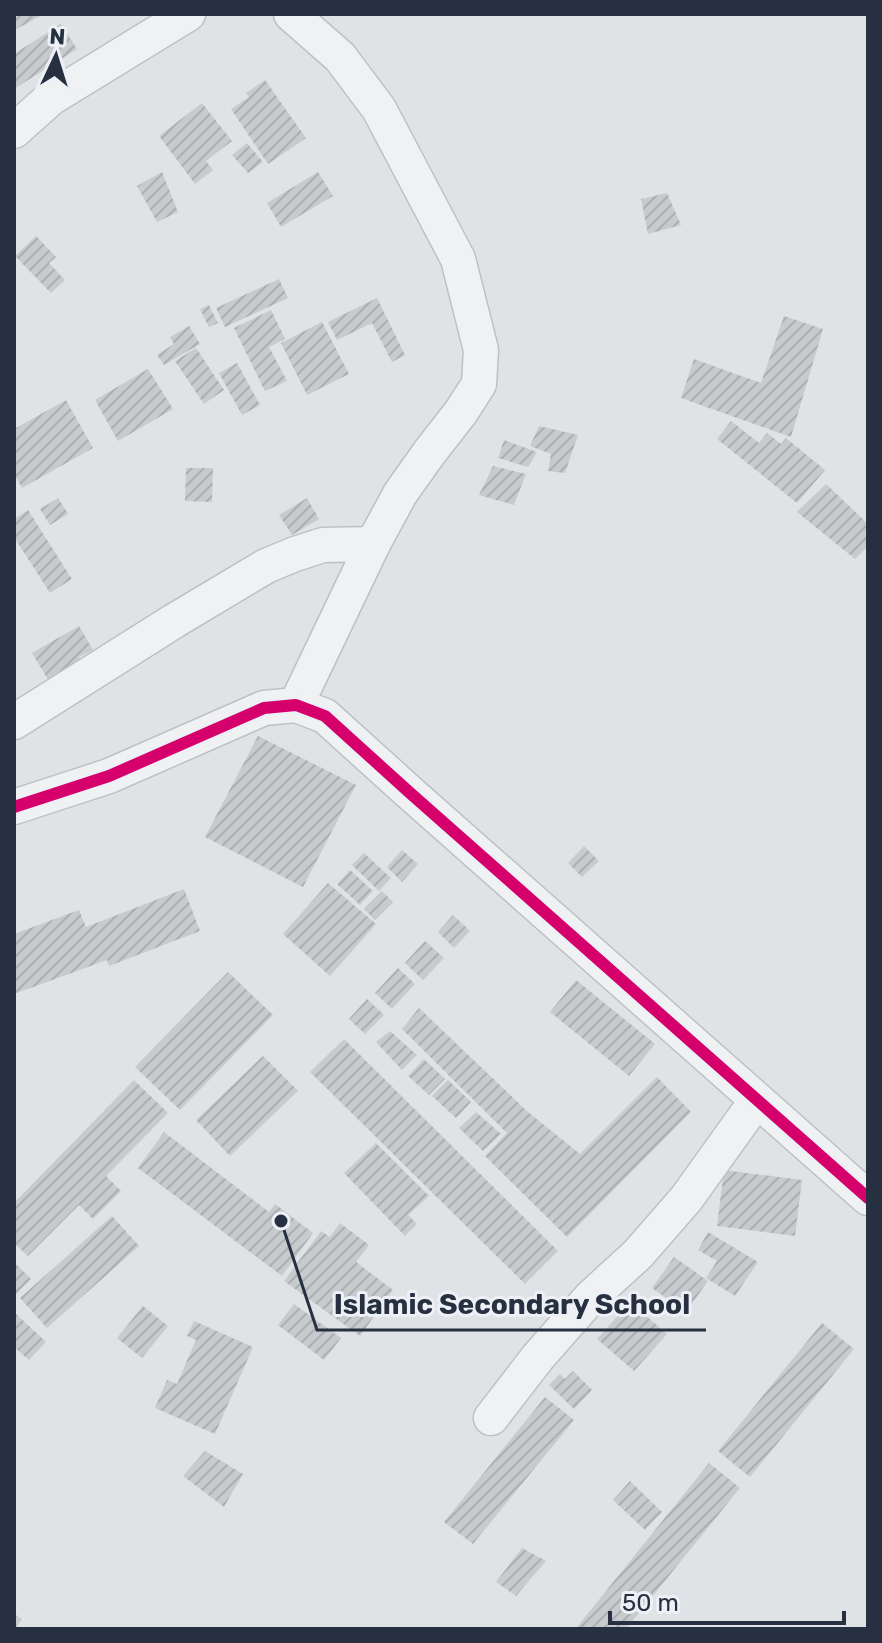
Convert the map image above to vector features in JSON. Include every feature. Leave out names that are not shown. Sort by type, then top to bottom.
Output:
[{"type":"lane","points":[[14,131],[51,98],[188,14]]},
{"type":"lane","points":[[291,14],[340,57],[379,109],[458,259],[481,350],[479,384],[400,494],[296,705]]},
{"type":"lane","points":[[14,722],[266,566],[323,545],[373,544]]},
{"type":"lane","points":[[14,807],[109,776],[264,708],[296,705],[325,716],[868,1198]]},
{"type":"lane","points":[[491,1418],[538,1357],[591,1297],[638,1254],[686,1199],[757,1100]]},
{"type":"building","points":[[14,14],[44,14],[15,30]]},
{"type":"building","points":[[61,24],[77,49],[14,89],[14,54]]},
{"type":"building","points":[[265,80],[306,138],[268,164],[231,109],[249,97],[246,93]]},
{"type":"building","points":[[202,103],[232,141],[206,161],[213,170],[195,184],[159,136]]},
{"type":"building","points":[[247,143],[263,162],[248,173],[232,155]]},
{"type":"building","points":[[162,172],[178,212],[157,222],[137,186]]},
{"type":"building","points":[[318,172],[333,196],[281,227],[267,203]]},
{"type":"building","points":[[667,193],[681,225],[648,234],[641,199]]},
{"type":"building","points":[[36,236],[56,257],[49,263],[65,280],[51,293],[15,256]]},
{"type":"building","points":[[279,279],[288,298],[225,327],[216,308]]},
{"type":"building","points":[[377,298],[405,355],[392,362],[372,323],[337,340],[328,322]]},
{"type":"building","points":[[209,305],[218,323],[209,327],[200,309]]},
{"type":"building","points":[[271,310],[285,339],[269,347],[287,381],[265,391],[234,328]]},
{"type":"building","points":[[784,316],[823,329],[791,437],[681,398],[694,359],[761,383]]},
{"type":"building","points":[[322,322],[349,374],[307,395],[281,343]]},
{"type":"building","points":[[189,326],[200,344],[164,365],[157,355],[174,344],[170,337]]},
{"type":"building","points":[[196,348],[224,390],[204,404],[175,361]]},
{"type":"building","points":[[237,363],[260,405],[242,415],[219,373]]},
{"type":"building","points":[[148,369],[173,409],[118,441],[95,400]]},
{"type":"building","points":[[66,400],[93,448],[22,488],[14,474],[14,429]]},
{"type":"building","points":[[731,421],[759,443],[767,433],[781,444],[786,438],[825,470],[797,503],[717,439]]},
{"type":"building","points":[[539,426],[578,435],[565,473],[548,471],[551,454],[530,446]]},
{"type":"building","points":[[504,440],[537,452],[528,467],[498,458]]},
{"type":"building","points":[[493,466],[526,474],[514,505],[479,495]]},
{"type":"building","points":[[186,468],[213,468],[212,502],[185,501]]},
{"type":"building","points":[[826,484],[868,524],[868,546],[855,559],[797,512]]},
{"type":"building","points":[[58,498],[68,514],[50,525],[40,509]]},
{"type":"building","points":[[307,498],[319,519],[292,535],[279,515]]},
{"type":"building","points":[[28,510],[72,579],[50,593],[14,537],[14,519]]},
{"type":"building","points":[[79,626],[93,650],[79,657],[83,664],[50,683],[32,653]]},
{"type":"building","points":[[258,736],[356,785],[303,887],[205,837]]},
{"type":"building","points":[[584,846],[599,861],[582,877],[568,863]]},
{"type":"building","points":[[402,850],[418,864],[402,882],[387,867]]},
{"type":"building","points":[[364,853],[391,878],[379,891],[352,865]]},
{"type":"building","points":[[350,870],[373,891],[360,905],[337,884]]},
{"type":"building","points":[[328,883],[376,924],[330,976],[283,934]]},
{"type":"building","points":[[184,889],[200,931],[109,966],[107,960],[14,994],[14,934],[79,910],[86,927]]},
{"type":"building","points":[[382,891],[393,902],[375,920],[364,909]]},
{"type":"building","points":[[453,915],[470,931],[454,948],[438,932]]},
{"type":"building","points":[[425,941],[444,958],[423,980],[405,963]]},
{"type":"building","points":[[398,968],[415,984],[392,1009],[375,993]]},
{"type":"building","points":[[228,972],[273,1015],[180,1110],[135,1067]]},
{"type":"building","points":[[576,980],[655,1044],[629,1076],[550,1012]]},
{"type":"building","points":[[367,999],[384,1015],[365,1034],[349,1019]]},
{"type":"building","points":[[419,1008],[528,1112],[580,1154],[657,1077],[691,1112],[567,1237],[485,1156],[507,1133],[402,1029]]},
{"type":"building","points":[[390,1031],[417,1055],[402,1070],[376,1042]]},
{"type":"building","points":[[344,1039],[558,1251],[525,1284],[310,1072]]},
{"type":"building","points":[[263,1056],[298,1091],[230,1156],[196,1120]]},
{"type":"building","points":[[424,1059],[445,1079],[429,1095],[408,1076]]},
{"type":"building","points":[[134,1080],[168,1113],[106,1176],[121,1191],[93,1219],[79,1205],[28,1256],[14,1243],[14,1203]]},
{"type":"building","points":[[448,1080],[471,1102],[456,1118],[432,1096]]},
{"type":"building","points":[[476,1112],[501,1134],[483,1151],[459,1128]]},
{"type":"building","points":[[164,1132],[269,1212],[275,1204],[313,1233],[282,1276],[138,1168]]},
{"type":"building","points":[[376,1143],[429,1196],[408,1215],[417,1224],[405,1236],[344,1173]]},
{"type":"building","points":[[724,1170],[802,1180],[795,1236],[717,1226]]},
{"type":"building","points":[[112,1216],[139,1246],[47,1328],[20,1298]]},
{"type":"building","points":[[340,1223],[369,1245],[356,1262],[393,1290],[360,1336],[284,1281],[321,1231],[330,1237]]},
{"type":"building","points":[[708,1232],[758,1262],[735,1296],[706,1278],[717,1261],[698,1250]]},
{"type":"building","points":[[674,1257],[708,1281],[686,1312],[652,1288]]},
{"type":"building","points":[[14,1262],[31,1279],[14,1296]]},
{"type":"building","points":[[630,1302],[667,1334],[634,1371],[597,1339]]},
{"type":"building","points":[[294,1304],[341,1338],[324,1360],[278,1325]]},
{"type":"building","points":[[143,1306],[168,1326],[142,1358],[117,1338]]},
{"type":"building","points":[[14,1312],[46,1342],[29,1360],[14,1347]]},
{"type":"building","points":[[194,1321],[253,1347],[215,1434],[155,1408],[167,1380],[177,1384],[196,1340],[187,1336]]},
{"type":"building","points":[[822,1323],[854,1349],[750,1477],[718,1451]]},
{"type":"building","points":[[573,1371],[592,1390],[574,1409],[549,1385],[560,1374],[565,1379]]},
{"type":"building","points":[[545,1397],[574,1420],[473,1544],[444,1522]]},
{"type":"building","points":[[205,1451],[243,1474],[224,1507],[183,1476]]},
{"type":"building","points":[[709,1463],[740,1488],[626,1629],[577,1627]]},
{"type":"building","points":[[630,1481],[662,1512],[645,1530],[613,1500]]},
{"type":"building","points":[[522,1548],[546,1561],[516,1596],[496,1582]]},
{"type":"building","points":[[14,1614],[22,1619],[15,1629],[14,1629]]},
{"type":"cycle path","points":[[14,807],[109,776],[264,708],[296,705],[325,716],[868,1198]]},
{"type":"place","name":"Islamic Secondary School","points":[[281,1221]]}]
